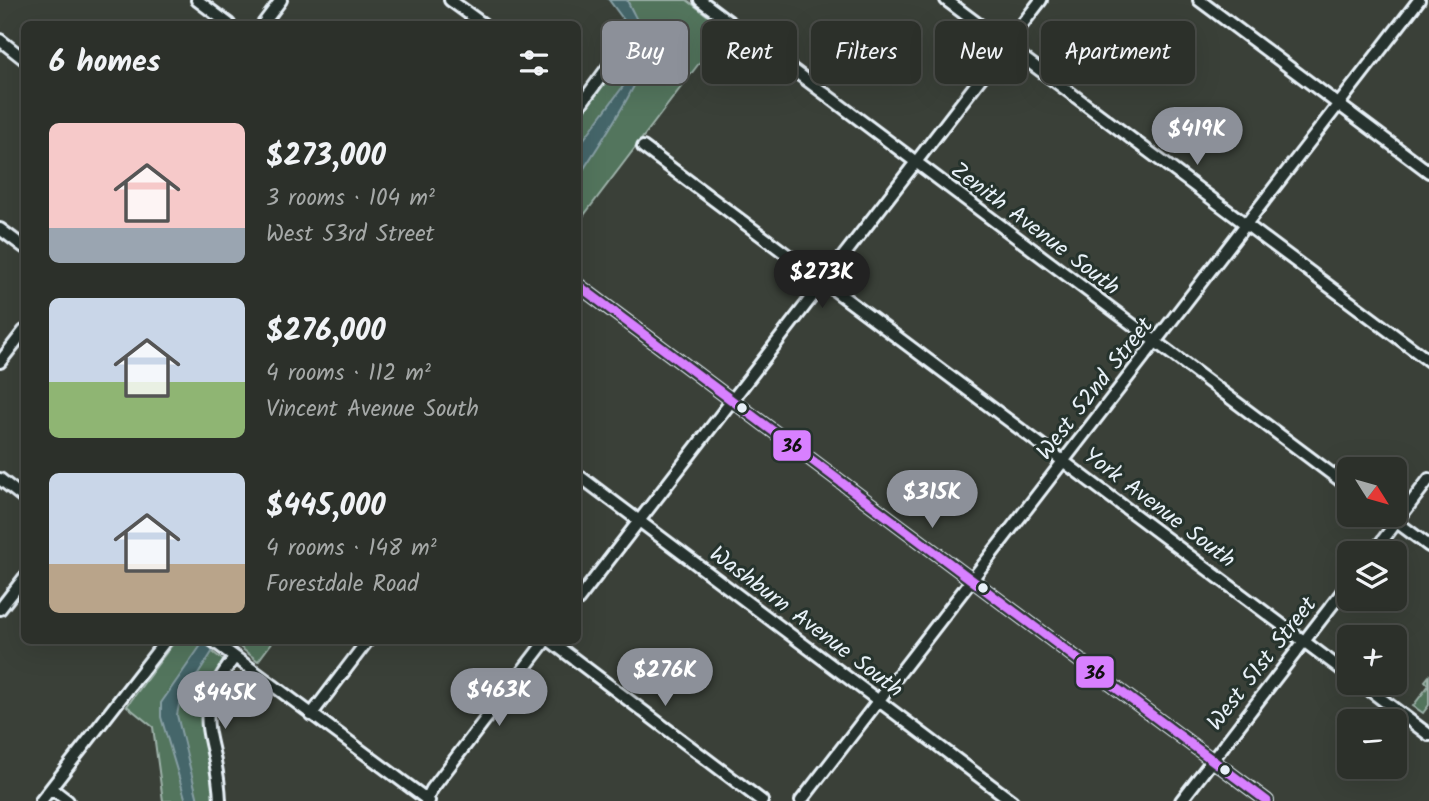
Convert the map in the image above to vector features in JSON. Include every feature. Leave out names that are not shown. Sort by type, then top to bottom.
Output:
[{"type":"street","points":[[197,0],[225,21]]},
{"type":"street","points":[[265,21],[281,0]]},
{"type":"street","points":[[450,0],[479,21]]},
{"type":"street","name":"Zenith Avenue South","points":[[699,0],[1337,478]]},
{"type":"street","points":[[946,0],[974,21]]},
{"type":"street","points":[[1025,21],[1041,0]]},
{"type":"street","points":[[1199,0],[1429,172]]},
{"type":"street","name":"West 52nd Street","points":[[801,801],[1419,0]]},
{"type":"street","points":[[0,40],[21,57]]},
{"type":"street","points":[[1027,61],[1429,361]]},
{"type":"street","points":[[581,104],[602,75]]},
{"type":"street","points":[[581,596],[976,84]]},
{"type":"street","name":"York Avenue South","points":[[643,147],[1337,666]]},
{"type":"street","points":[[0,229],[21,245]]},
{"type":"street","points":[[581,287],[1267,801]]},
{"type":"street","points":[[0,362],[21,335]]},
{"type":"street","name":"Washburn Avenue South","points":[[581,477],[1012,801]]},
{"type":"street","points":[[0,479],[21,496]]},
{"type":"street","points":[[1407,508],[1429,479]]},
{"type":"street","points":[[1403,527],[1429,546]]},
{"type":"street","points":[[0,609],[21,582]]},
{"type":"street","name":"West 51st Street","points":[[1181,801],[1337,599]]},
{"type":"street","points":[[41,801],[163,644]]},
{"type":"street","points":[[217,644],[427,801],[432,789],[544,644]]},
{"type":"street","points":[[311,715],[365,644]]},
{"type":"street","points":[[552,644],[762,801]]},
{"type":"street","points":[[220,801],[219,778],[206,718],[207,702],[213,687],[234,657]]},
{"type":"street","points":[[1376,695],[1429,735]]},
{"type":"street","points":[[51,789],[68,801]]},
{"type":"green space","points":[[627,0],[687,0],[715,21],[702,21],[702,59],[688,78],[688,21],[636,21]]},
{"type":"green space","points":[[602,83],[683,84],[581,219],[581,111]]},
{"type":"green space","points":[[173,644],[202,644],[223,660],[207,702],[220,801],[163,801],[153,727],[127,706]]},
{"type":"green space","points":[[236,644],[271,644],[258,661]]},
{"type":"green space","points":[[1429,685],[1429,705],[1423,713],[1413,706]]},
{"type":"water","points":[[609,0],[627,0],[638,21],[625,21]]},
{"type":"water","points":[[625,84],[635,84],[581,173],[581,143]]},
{"type":"water","points":[[202,644],[217,644],[179,705],[177,715],[198,801],[186,801],[161,717],[161,703]]},
{"type":"transit line","name":"36","points":[[581,287],[1267,801]]}]
